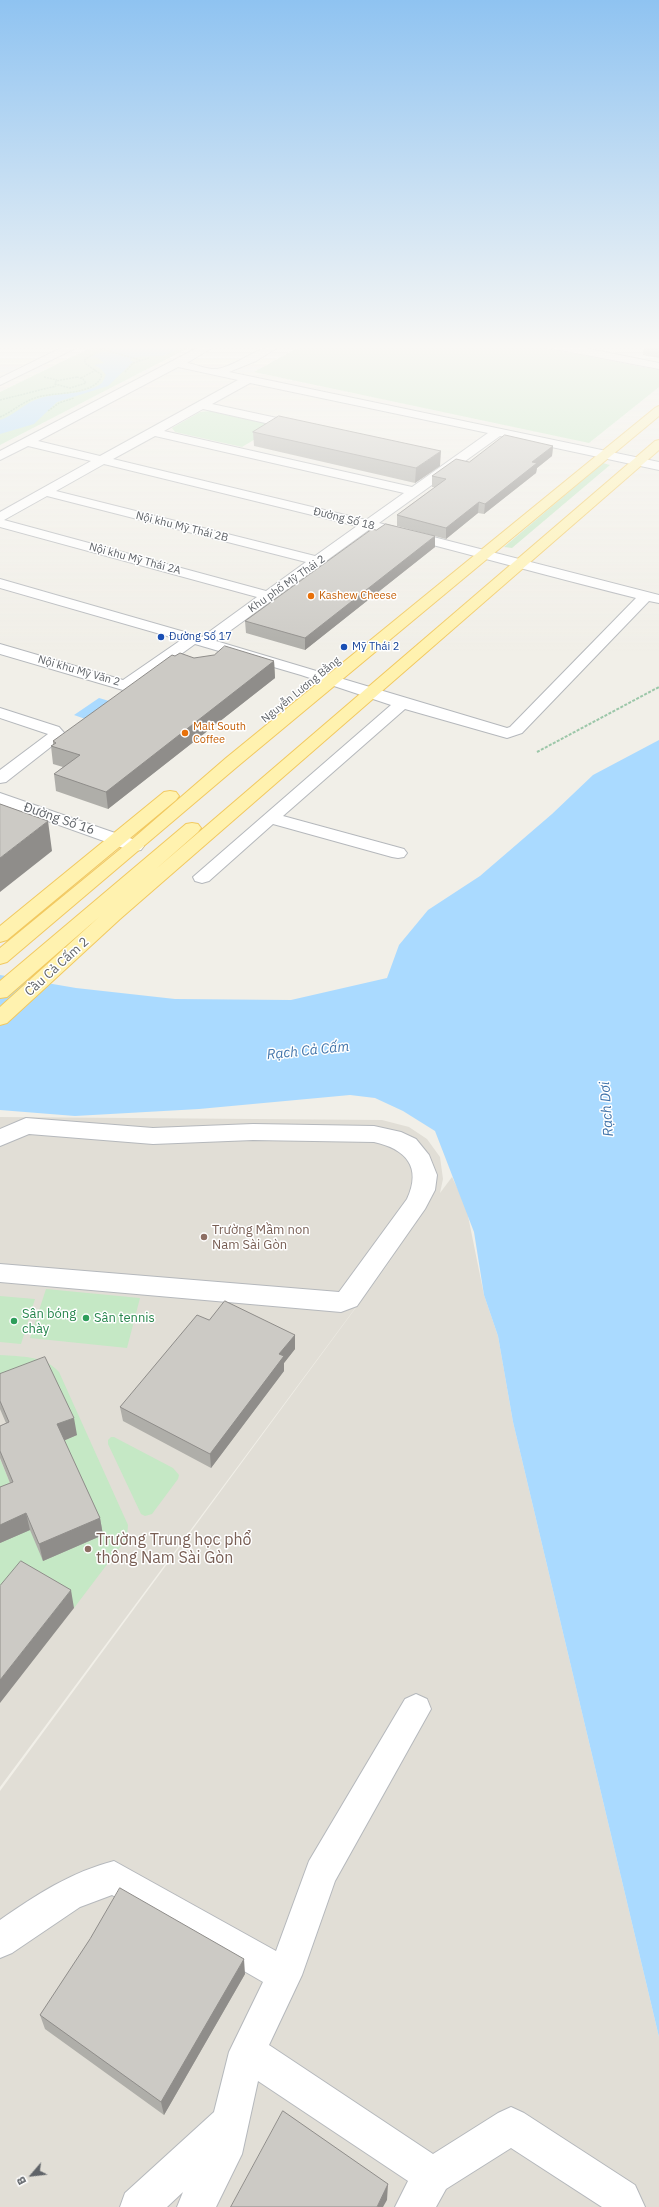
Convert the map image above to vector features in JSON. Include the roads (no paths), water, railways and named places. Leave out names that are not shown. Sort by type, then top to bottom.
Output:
[{"type":"main road","name":"Nguyễn Lương Bằng","points":[[64,896],[136,846],[325,678],[602,449]]},
{"type":"main road","name":"Nguyễn Lương Bằng","points":[[598,453],[604,449]]},
{"type":"main road","points":[[104,912],[518,561],[632,460],[642,449]]},
{"type":"main road","points":[[632,460],[651,449]]},
{"type":"main road","name":"Nguyễn Lương Bằng","points":[[64,896],[118,840],[216,757],[325,678]]},
{"type":"main road","points":[[0,936],[64,896]]},
{"type":"main road","points":[[0,958],[64,896]]},
{"type":"main road","name":"Cầu Cả Cấm 2","points":[[0,992],[104,912]]},
{"type":"main road","name":"Cầu Cả Cấm 2","points":[[0,1018],[104,912]]},
{"type":"street","points":[[0,456],[14,449]]},
{"type":"street","name":"Đường Số 18","points":[[57,449],[518,561],[652,597]]},
{"type":"street","points":[[0,517],[123,449]]},
{"type":"street","points":[[228,449],[415,492]]},
{"type":"street","name":"Khu phố Mỹ Thái 2","points":[[198,640],[269,596],[474,449]]},
{"type":"street","points":[[579,449],[659,466]]},
{"type":"street","points":[[441,458],[457,461]]},
{"type":"street","name":"Nội khu Mỹ Thái 2B","points":[[45,492],[318,561]]},
{"type":"street","name":"Nội khu Mỹ Thái 2A","points":[[0,523],[269,596]]},
{"type":"street","points":[[518,561],[594,574]]},
{"type":"street","points":[[0,583],[198,640],[501,732],[513,732],[652,597]]},
{"type":"street","name":"Nội khu Mỹ Văn 2","points":[[0,648],[123,685],[131,683],[198,640]]},
{"type":"street","points":[[202,877],[402,703]]},
{"type":"street","points":[[0,713],[53,730],[58,735],[0,778]]},
{"type":"street","name":"Đường Số 16","points":[[0,798],[118,840]]},
{"type":"street","points":[[271,818],[398,853]]},
{"type":"street","points":[[118,840],[136,846]]},
{"type":"street","points":[[0,1125],[153,1136],[264,1132],[374,1134],[393,1138],[414,1150],[422,1161],[425,1183],[417,1203],[348,1299],[341,1302],[0,1273]]},
{"type":"street","points":[[0,1138],[26,1126]]},
{"type":"street","points":[[196,2207],[223,2154],[247,2052],[285,1975],[321,1873],[416,1709]]},
{"type":"street","points":[[0,1941],[67,1894],[95,1881],[114,1878],[285,1975]]},
{"type":"street","points":[[247,2052],[433,2176]]},
{"type":"street","points":[[139,2207],[231,2122]]},
{"type":"street","points":[[414,2207],[433,2176],[511,2126],[622,2198],[626,2207]]},
{"type":"water","points":[[99,698],[116,703],[91,721],[74,715]]},
{"type":"water","points":[[659,740],[659,2037],[513,1422],[498,1336],[484,1295],[474,1232],[435,1131],[403,1111],[375,1098],[350,1095],[199,1109],[75,1116],[0,1110],[0,975],[76,988],[175,999],[291,1000],[387,978],[399,945],[428,910],[480,876],[552,814],[593,775]]},
{"type":"place","name":"Kashew Cheese","points":[[311,596]]},
{"type":"place","name":"Đường Số 17","points":[[161,637]]},
{"type":"place","name":"Mỹ Thái 2","points":[[344,647]]},
{"type":"place","name":"Malt South Coffee","points":[[185,733]]},
{"type":"place","name":"Trường Mầm non Nam Sài Gòn","points":[[204,1237]]},
{"type":"place","name":"Sân tennis","points":[[86,1318]]},
{"type":"place","name":"Sân bóng chày","points":[[14,1321]]},
{"type":"place","name":"Trường Trung học phổ thông Nam Sài Gòn","points":[[88,1549]]},
{"type":"water label","name":"Rạch Cả Cấm","points":[[308,1051]]},
{"type":"water label","name":"Rạch Dơi","points":[[607,1109]]}]
